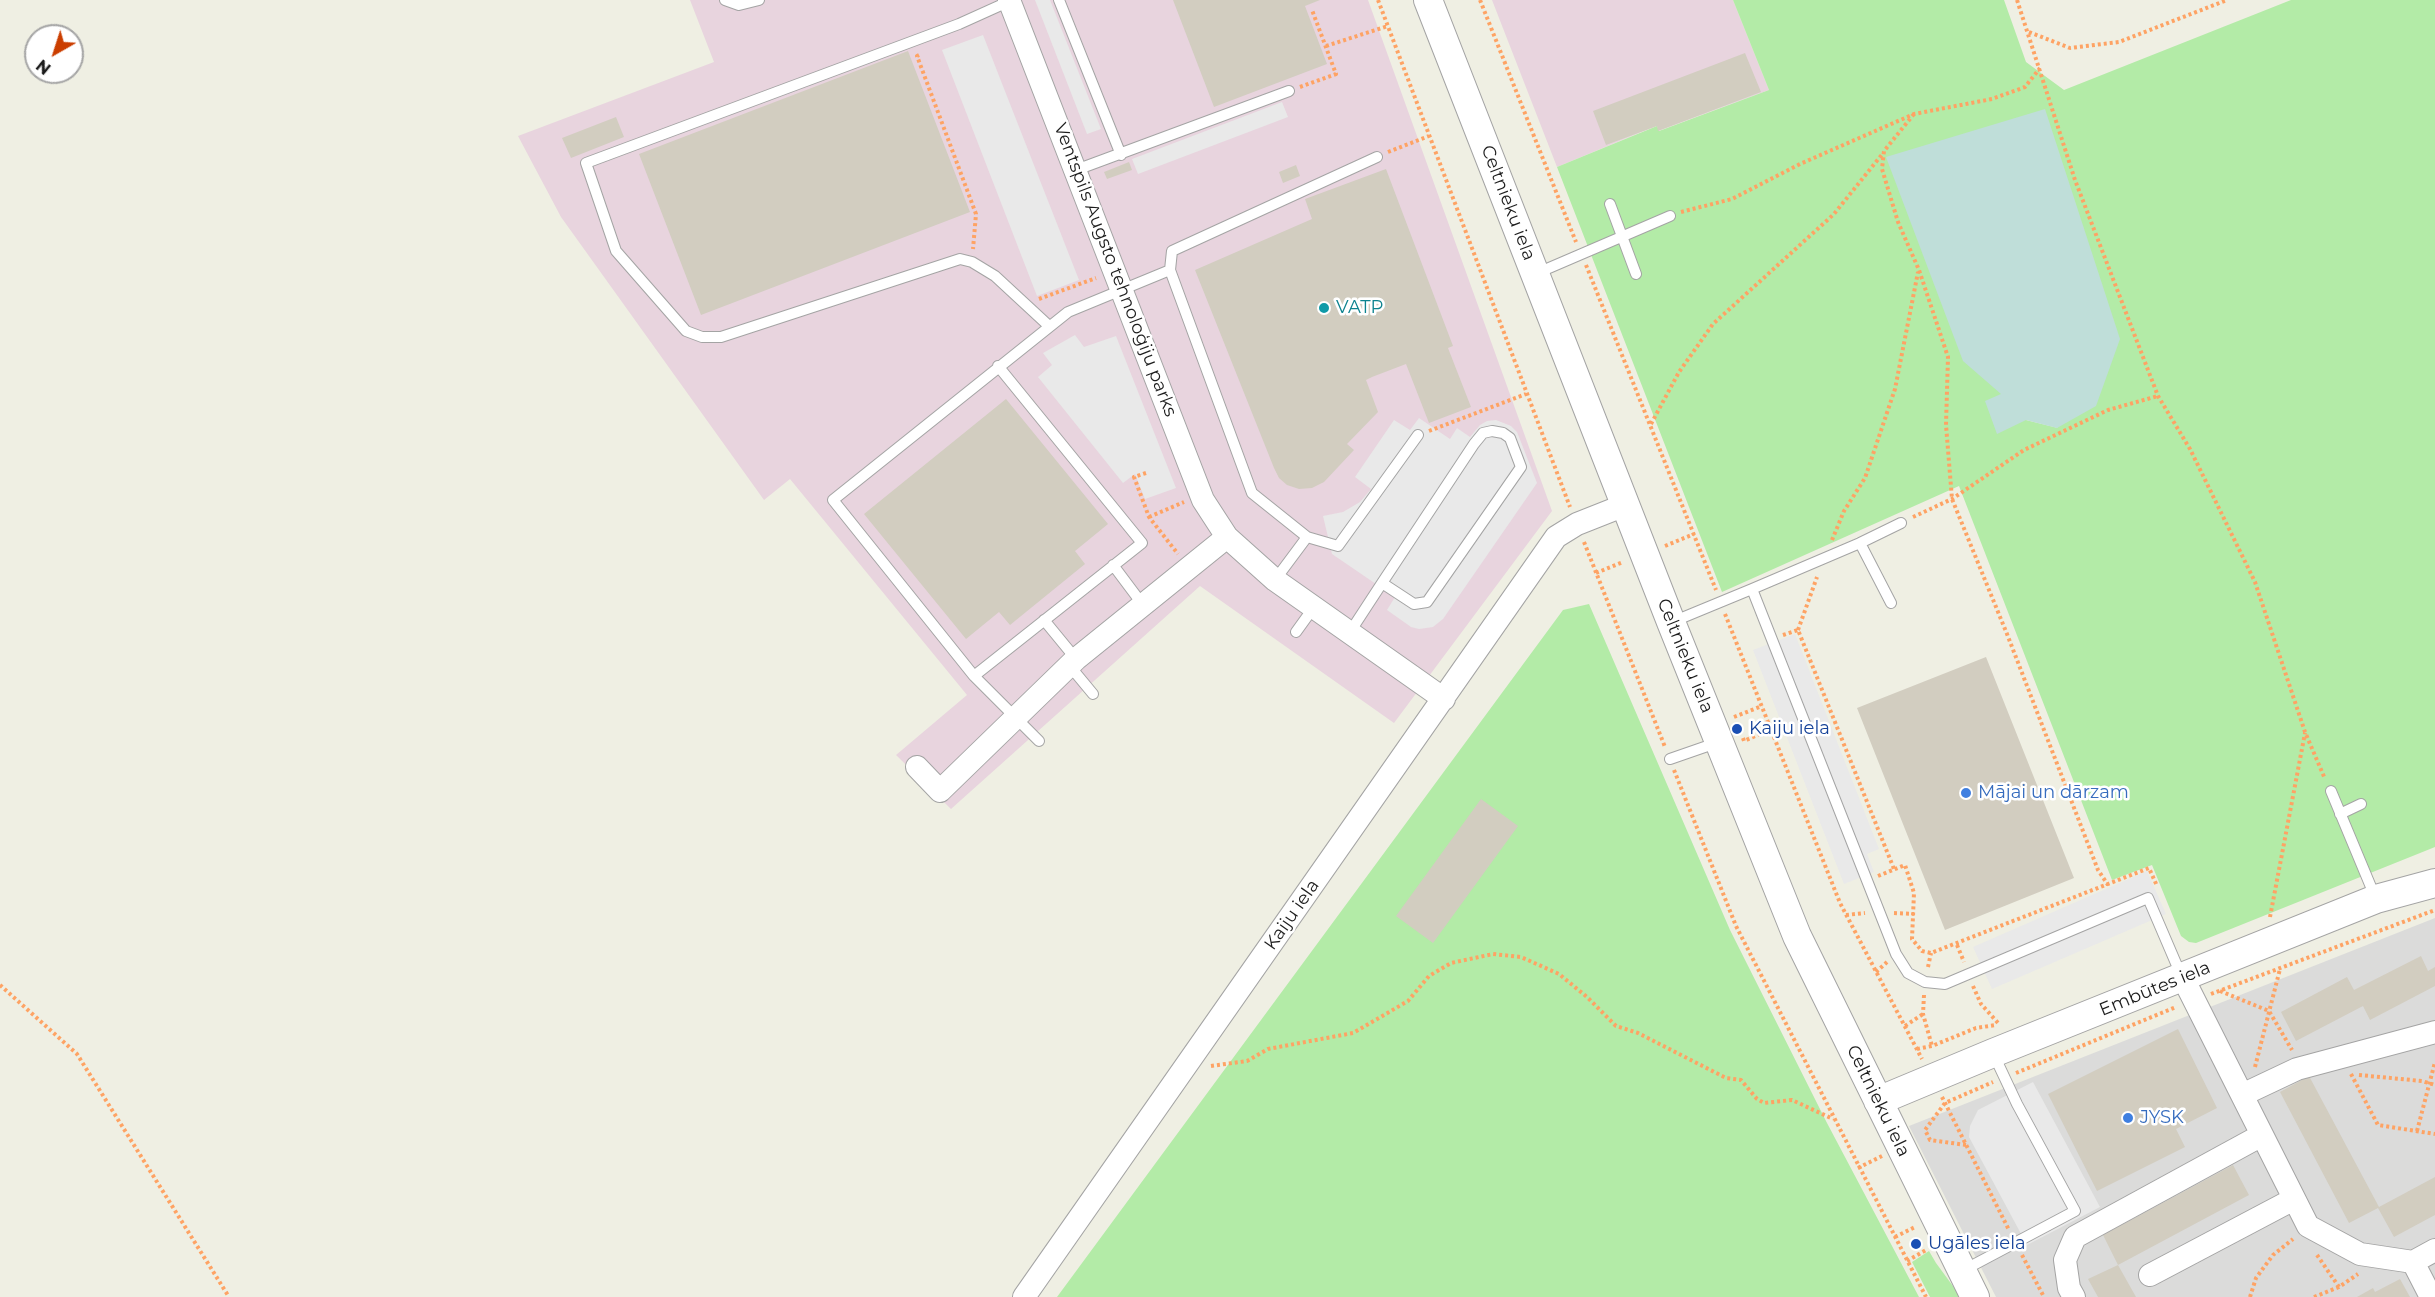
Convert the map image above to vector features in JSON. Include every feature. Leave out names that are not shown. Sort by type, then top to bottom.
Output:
[{"type":"street","name":"Celtnieku iela","points":[[1428,0],[1671,622],[1732,733],[1797,936],[1974,1297]]},
{"type":"street","name":"Ventspils Augsto tehnoloģiju parks","points":[[1010,1],[1203,500],[1227,537],[1275,580],[1444,699]]},
{"type":"street","name":"Kaiju iela","points":[[1024,1297],[1556,537],[1577,524],[1625,505]]},
{"type":"street","points":[[917,767],[940,791],[1073,662],[1227,537]]},
{"type":"street","name":"Embūtes iela","points":[[1878,1101],[1939,1090],[1993,1053],[2376,899],[2435,884]]},
{"type":"street","points":[[2183,978],[2294,1199],[2305,1229],[2360,1254],[2413,1262],[2435,1250]]},
{"type":"street","points":[[2242,1095],[2297,1069],[2435,1032]]},
{"type":"street","points":[[2074,1297],[2069,1288],[2065,1260],[2075,1237],[2262,1135]]},
{"type":"street","points":[[2150,1275],[2294,1199]]},
{"type":"street","points":[[2413,1262],[2431,1297]]},
{"type":"lane","points":[[725,0],[739,5],[759,0]]},
{"type":"lane","points":[[1059,0],[1121,154]]},
{"type":"lane","points":[[1010,1],[959,24],[586,163],[616,250],[686,331],[702,337],[721,337],[960,259],[972,262],[995,276],[1049,326]]},
{"type":"lane","points":[[1076,170],[1288,91]]},
{"type":"lane","points":[[1377,157],[1172,251],[1170,270],[1252,493],[1307,537],[1338,546],[1418,435]]},
{"type":"lane","points":[[1610,204],[1636,274]]},
{"type":"lane","points":[[1535,274],[1670,216]]},
{"type":"lane","points":[[1039,741],[974,676],[833,501],[1068,312],[1121,288],[1170,270]]},
{"type":"lane","points":[[974,676],[1142,543],[998,366]]},
{"type":"lane","points":[[1350,632],[1382,583],[1483,433],[1503,433],[1510,438],[1521,467],[1427,602],[1414,604],[1382,583]]},
{"type":"lane","points":[[1671,622],[1860,543],[1901,523]]},
{"type":"lane","points":[[1275,580],[1307,537]]},
{"type":"lane","points":[[1860,543],[1891,603]]},
{"type":"lane","points":[[1113,565],[1143,605]]},
{"type":"lane","points":[[1752,589],[1896,954],[1908,973],[1925,982],[1945,984],[2148,898],[2183,978]]},
{"type":"lane","points":[[1296,632],[1314,607]]},
{"type":"lane","points":[[1044,620],[1093,694]]},
{"type":"lane","points":[[1670,759],[1732,733]]},
{"type":"lane","points":[[2331,791],[2376,899]]},
{"type":"lane","points":[[2340,814],[2361,804]]},
{"type":"lane","points":[[1961,1272],[2074,1211],[2017,1104],[1993,1053]]},
{"type":"path","points":[[1378,0],[1526,394],[1736,926],[1926,1297]]},
{"type":"path","points":[[1480,0],[1581,253],[1596,285],[1840,903],[1939,1090],[2044,1297]]},
{"type":"path","points":[[2017,0],[2075,180],[2158,396],[2190,449],[2255,582],[2305,732],[2331,791]]},
{"type":"path","points":[[2029,32],[2070,48],[2119,42],[2227,0]]},
{"type":"path","points":[[1288,91],[1336,74],[1312,10]]},
{"type":"path","points":[[1326,46],[1388,26]]},
{"type":"path","points":[[926,52],[917,56],[976,214],[972,262]]},
{"type":"path","points":[[1670,216],[1732,199],[1800,164],[1914,114],[1992,99],[2025,87],[2040,68]]},
{"type":"path","points":[[1651,424],[1678,372],[1713,324],[1834,214],[1914,114]]},
{"type":"path","points":[[1377,157],[1429,136]]},
{"type":"path","points":[[1884,151],[1882,169],[1898,222],[1919,270],[1948,357],[1946,425],[1952,499],[2098,870],[2108,885]]},
{"type":"path","points":[[1894,869],[1798,630],[1844,511],[1865,478],[1895,388],[1919,270]]},
{"type":"path","points":[[1029,307],[1039,299],[1100,277]]},
{"type":"path","points":[[1418,435],[1526,394]]},
{"type":"path","points":[[1901,523],[1952,499],[2024,450],[2108,410],[2158,396]]},
{"type":"path","points":[[1146,473],[1134,477],[1149,517],[1179,554]]},
{"type":"path","points":[[1149,517],[1188,500]]},
{"type":"path","points":[[1656,549],[1694,534]]},
{"type":"path","points":[[1596,573],[1625,562]]},
{"type":"path","points":[[1772,639],[1798,630]]},
{"type":"path","points":[[1762,706],[1734,717],[1732,733],[1744,741],[1771,729]]},
{"type":"path","points":[[2270,917],[2305,732]]},
{"type":"path","points":[[1867,880],[1905,865],[1914,893],[1912,939],[1922,951],[1931,953],[2149,868],[2158,889]]},
{"type":"path","points":[[1931,953],[1925,982],[1923,1014],[1932,1046]]},
{"type":"path","points":[[1200,1067],[1247,1061],[1268,1049],[1353,1033],[1408,1001],[1429,976],[1451,963],[1493,954],[1521,957],[1559,974],[1587,997],[1616,1026],[1638,1033],[1726,1078],[1742,1080],[1757,1099],[1764,1103],[1792,1100],[1834,1119]]},
{"type":"path","points":[[2255,1067],[2280,969]]},
{"type":"path","points":[[0,985],[77,1054],[229,1297]]},
{"type":"path","points":[[2219,991],[2269,1011],[2292,1050]]},
{"type":"path","points":[[1905,1026],[1923,1014]]},
{"type":"path","points":[[2417,1131],[2433,1085],[2435,1062]]},
{"type":"path","points":[[2340,1073],[2422,1081],[2433,1085]]},
{"type":"path","points":[[2351,1074],[2378,1125],[2435,1134]]},
{"type":"path","points":[[1939,1090],[1925,1130],[1926,1133],[1930,1140],[1966,1144]]},
{"type":"path","points":[[1895,1237],[1915,1227],[1919,1235]]},
{"type":"path","points":[[2250,1297],[2256,1278],[2273,1255],[2305,1229],[2338,1287]]},
{"type":"path","points":[[1907,1261],[1927,1251],[1923,1243]]},
{"type":"path","points":[[2314,1297],[2338,1287],[2383,1257]]},
{"type":"shaded area","points":[[690,0],[1368,0],[1552,511],[1394,723],[1200,586],[951,809],[896,755],[967,695],[790,479],[764,500],[561,217],[518,136],[714,62]]},
{"type":"shaded area","points":[[1035,0],[1050,0],[1101,129],[1087,134]]},
{"type":"shaded area","points":[[1492,0],[1733,0],[1769,90],[1658,131],[1656,126],[1557,167]]},
{"type":"shaded area","points":[[983,35],[1079,280],[1037,296],[942,50]]},
{"type":"shaded area","points":[[1282,102],[1288,117],[1138,174],[1132,159]]},
{"type":"shaded area","points":[[2045,109],[2120,339],[2096,406],[2057,428],[2026,420],[1997,434],[1985,401],[2001,394],[1963,361],[1886,157]]},
{"type":"shaded area","points":[[1075,335],[1084,347],[1116,336],[1176,488],[1145,499],[1135,474],[1123,483],[1038,377],[1052,365],[1043,353]]},
{"type":"shaded area","points":[[1419,418],[1450,439],[1457,428],[1470,437],[1480,425],[1487,421],[1496,420],[1511,426],[1517,432],[1537,483],[1443,619],[1433,627],[1419,629],[1411,627],[1387,610],[1395,597],[1332,554],[1323,516],[1343,512],[1360,502],[1371,489],[1355,477],[1394,420],[1410,430]]},
{"type":"shaded area","points":[[1795,634],[1879,849],[1867,854],[1874,872],[1844,884],[1753,650]]},
{"type":"shaded area","points":[[2147,871],[2166,914],[1992,989],[1973,947]]},
{"type":"shaded area","points":[[2435,918],[2435,1297],[1996,1297],[1909,1126]]},
{"type":"shaded area","points":[[2033,1082],[2100,1207],[2027,1245],[1969,1137],[1970,1126],[1978,1110]]},
{"type":"green space","points":[[1733,0],[2004,0],[2026,62],[2064,90],[2291,0],[2435,0],[2435,847],[2196,943],[2189,942],[2181,936],[2152,865],[2112,880],[1959,486],[1722,592],[1557,167],[1657,126],[1659,131],[1769,90]],"holes":[[[2001,394],[2058,428],[2026,420]]]},
{"type":"green space","points":[[1589,604],[1730,930],[1827,1123],[1919,1297],[1057,1297],[1563,610]]},
{"type":"green space","points":[[1929,1251],[1961,1297],[1930,1297],[1912,1262]]},
{"type":"building","points":[[1173,0],[1320,0],[1305,6],[1327,64],[1214,107]]},
{"type":"building","points":[[908,51],[970,212],[701,315],[639,154]]},
{"type":"building","points":[[1745,53],[1761,92],[1658,131],[1657,126],[1606,145],[1593,111]]},
{"type":"building","points":[[616,117],[624,137],[571,158],[562,138]]},
{"type":"building","points":[[1129,162],[1132,170],[1107,179],[1104,172]]},
{"type":"building","points":[[1296,165],[1300,176],[1283,183],[1279,172]]},
{"type":"building","name":"VATP","points":[[1386,169],[1453,346],[1448,348],[1471,407],[1429,423],[1406,364],[1372,377],[1366,380],[1378,412],[1347,444],[1354,450],[1324,482],[1312,488],[1299,489],[1287,485],[1279,478],[1274,468],[1195,270],[1312,219],[1305,199]]},
{"type":"building","points":[[1006,399],[1108,524],[1075,551],[1085,564],[1010,625],[999,612],[966,639],[864,514]]},
{"type":"building","name":"Mājai un dārzam","points":[[1986,657],[2074,878],[1945,930],[1857,708]]},
{"type":"building","points":[[1481,799],[1518,826],[1433,943],[1396,916]]},
{"type":"building","points":[[2421,956],[2428,971],[2435,967],[2435,986],[2370,1020],[2363,1006],[2296,1041],[2281,1012],[2347,977],[2354,990]]},
{"type":"building","name":"JYSK","points":[[2178,1029],[2217,1108],[2176,1129],[2185,1147],[2097,1191],[2048,1094]]},
{"type":"building","points":[[2309,1076],[2379,1207],[2435,1177],[2435,1215],[2394,1237],[2378,1208],[2349,1223],[2280,1092]]},
{"type":"building","points":[[2233,1165],[2249,1195],[2118,1265],[2103,1235]]},
{"type":"building","points":[[2118,1265],[2136,1297],[2098,1297],[2088,1279]]},
{"type":"building","points":[[2400,1279],[2410,1297],[2357,1297],[2373,1288],[2375,1292]]},
{"type":"place","name":"VATP","points":[[1324,308]]},
{"type":"place","name":"Kaiju iela","points":[[1737,729]]},
{"type":"place","name":"Mājai un dārzam","points":[[1966,793]]},
{"type":"place","name":"JYSK","points":[[2128,1118]]},
{"type":"place","name":"Ugāles iela","points":[[1916,1244]]}]
